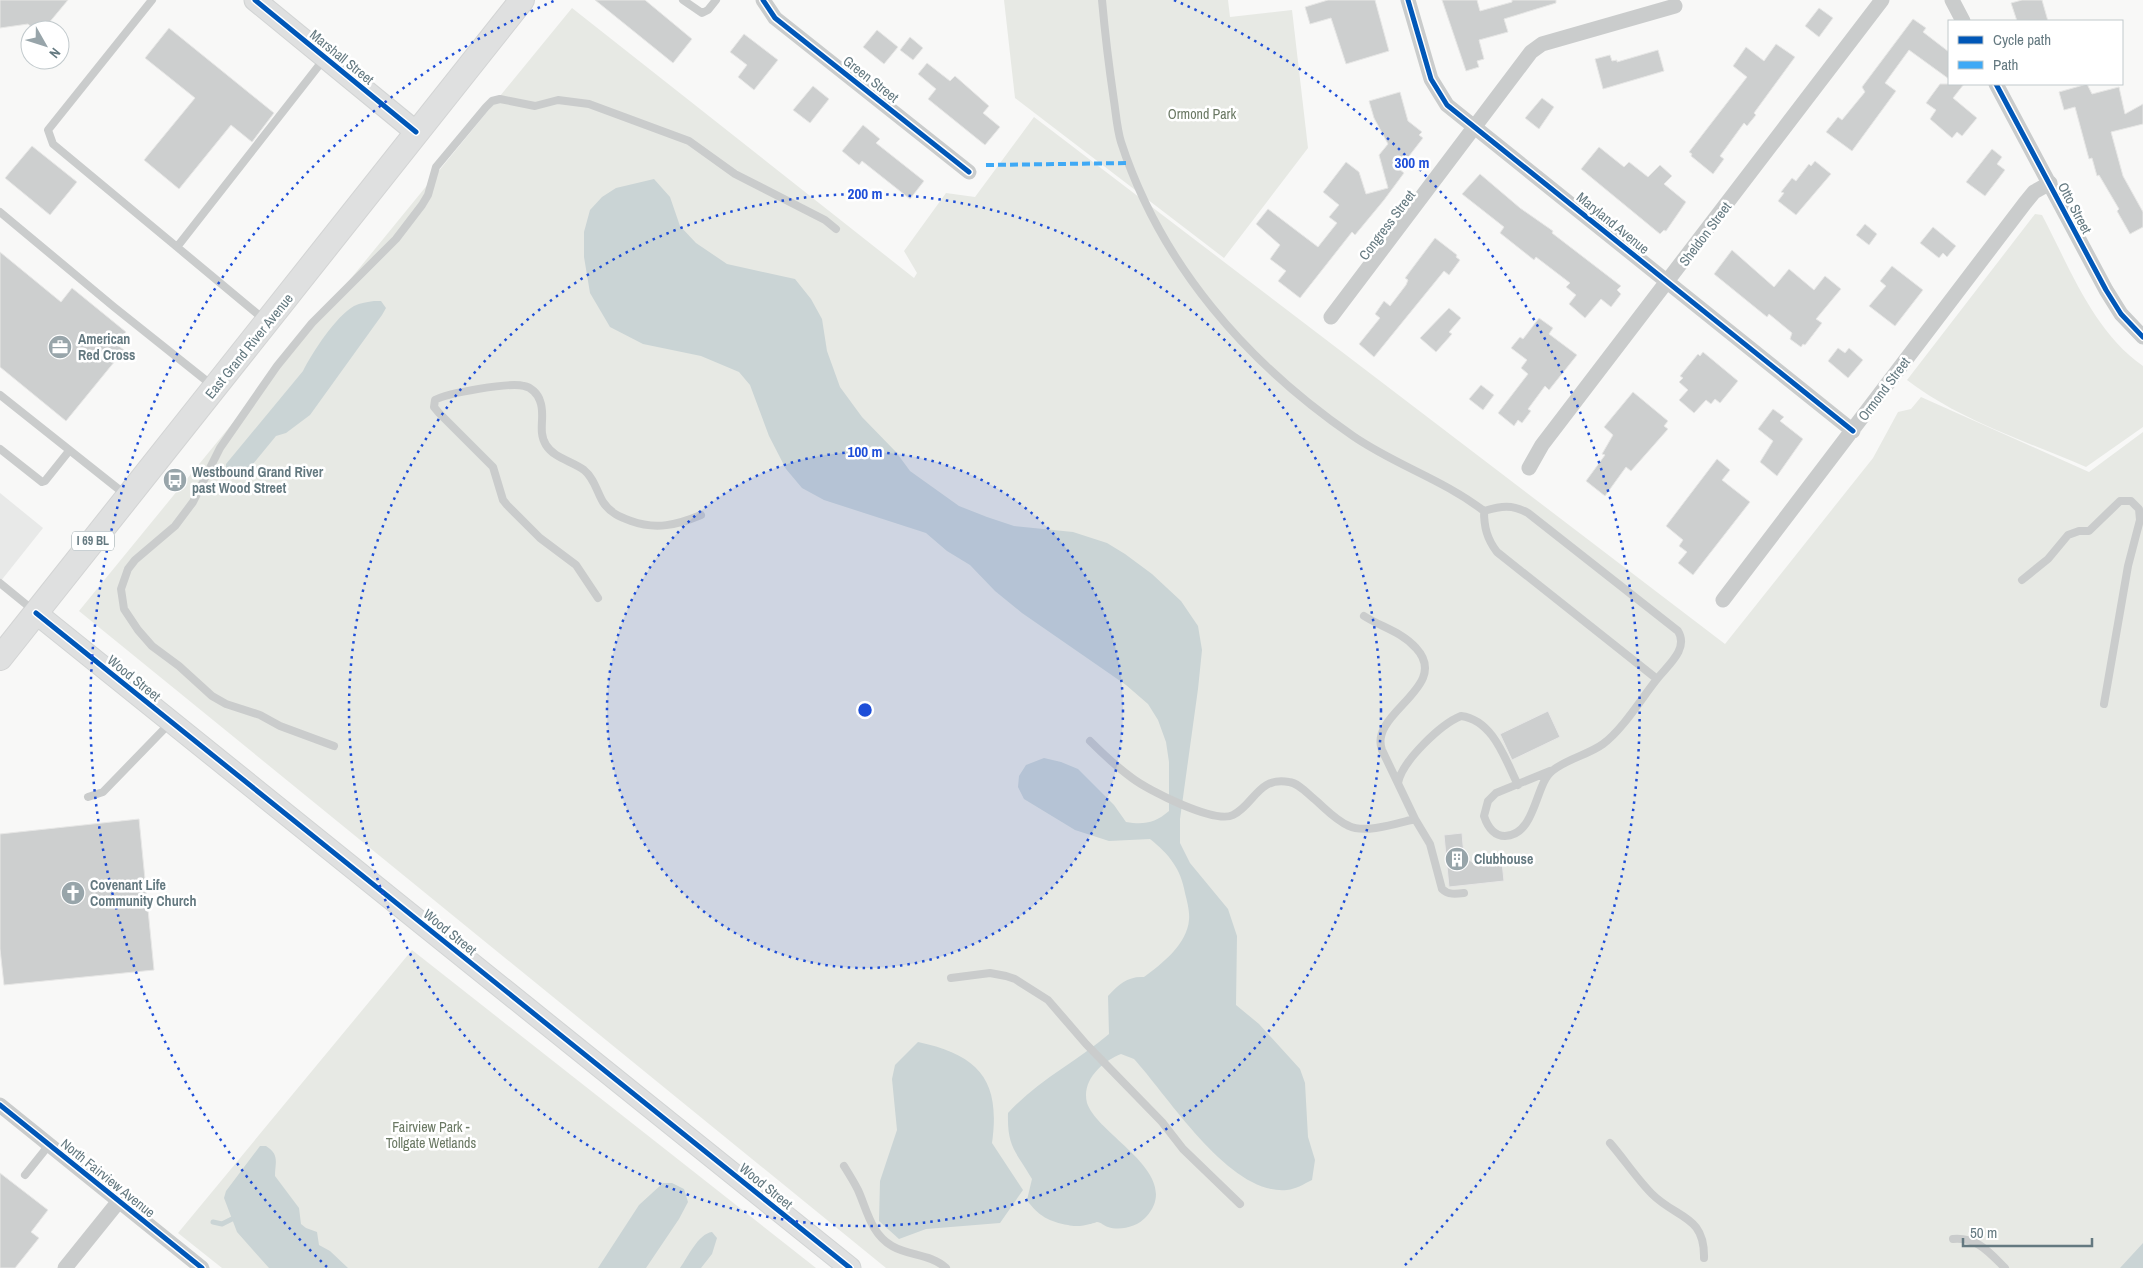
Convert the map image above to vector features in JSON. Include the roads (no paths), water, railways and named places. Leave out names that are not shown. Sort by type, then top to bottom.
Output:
[{"type":"main road","name":"I 69 BL","points":[[496,32],[522,0]]},
{"type":"main road","name":"East Grand River Avenue","points":[[0,658],[268,323],[496,32]]},
{"type":"street","name":"Marshall Street","points":[[255,0],[416,132]]},
{"type":"street","points":[[496,32],[535,0]]},
{"type":"street","name":"Green Street","points":[[762,0],[775,18],[969,172]]},
{"type":"street","name":"Maryland Avenue","points":[[1408,0],[1430,78],[1447,105],[1853,431]]},
{"type":"street","name":"Sheldon Street","points":[[1529,468],[1542,445],[1882,0]]},
{"type":"street","points":[[1952,0],[1962,20]]},
{"type":"street","name":"Congress Street","points":[[1331,317],[1531,52],[1542,44],[1675,6]]},
{"type":"street","name":"Otto Street","points":[[1997,85],[2106,290],[2121,314],[2143,337]]},
{"type":"street","name":"Ormond Street","points":[[1723,600],[2025,203],[2034,192],[2050,184]]},
{"type":"street","name":"Wood Street","points":[[36,613],[850,1268]]},
{"type":"street","name":"North Fairview Avenue","points":[[0,1105],[202,1268]]},
{"type":"street","points":[[65,1268],[118,1201]]},
{"type":"lane","points":[[152,0],[48,130],[53,144],[268,323]]},
{"type":"lane","points":[[683,0],[702,13],[708,10],[716,0]]},
{"type":"lane","points":[[1102,0],[1120,141],[1148,211],[1177,261],[1216,315],[1261,362],[1308,402],[1354,437],[1385,455],[1440,482],[1484,510],[1516,506],[1528,513],[1678,631],[1682,637],[1682,646],[1602,744],[1550,771],[1496,793],[1488,800],[1484,808],[1484,816],[1493,832],[1501,836],[1510,835],[1520,830],[1527,822],[1550,771]]},
{"type":"lane","points":[[177,247],[325,58]]},
{"type":"lane","points":[[334,746],[226,704],[212,696],[179,666],[152,646],[138,630],[124,609],[121,589],[128,569],[135,560],[175,526],[193,502],[220,448],[277,366],[312,323],[396,240],[428,195],[436,167],[486,107],[492,101],[500,99],[534,106],[558,100],[589,104],[689,141],[735,174],[825,220],[836,229]]},
{"type":"lane","points":[[0,212],[31,236],[114,308],[215,387]]},
{"type":"lane","points":[[598,598],[576,565],[540,538],[507,505],[503,500],[493,467],[439,413],[434,407],[435,400],[447,395],[510,385],[529,387],[539,397],[542,405],[541,435],[545,445],[558,456],[584,470],[591,477],[603,502],[612,512],[625,519],[651,527],[663,527],[701,515]]},
{"type":"lane","points":[[0,395],[128,497]]},
{"type":"lane","points":[[0,449],[42,482],[69,451]]},
{"type":"lane","points":[[2022,580],[2048,559],[2068,535],[2073,532],[2090,531],[2120,501],[2130,501],[2139,509],[2140,520],[2128,566],[2104,704]]},
{"type":"lane","points":[[1484,510],[1484,525],[1489,541],[1497,552],[1656,679]]},
{"type":"lane","points":[[0,583],[36,613]]},
{"type":"lane","points":[[1364,616],[1400,635],[1416,648],[1424,660],[1426,667],[1423,677],[1388,722],[1380,738],[1382,750],[1415,819],[1430,844],[1442,889],[1452,894],[1464,893]]},
{"type":"lane","points":[[1398,783],[1402,770],[1427,742],[1452,720],[1461,716],[1479,722],[1490,733],[1518,784]]},
{"type":"lane","points":[[88,797],[103,792],[171,722]]},
{"type":"lane","points":[[1090,740],[1134,779],[1162,795],[1213,816],[1229,816],[1238,812],[1266,785],[1286,781],[1301,788],[1336,818],[1355,829],[1366,829],[1415,819]]},
{"type":"lane","points":[[951,978],[990,973],[1015,979],[1052,1003],[1086,1044],[1162,1122],[1183,1149],[1240,1204]]},
{"type":"lane","points":[[1610,1143],[1651,1193],[1697,1228],[1704,1241],[1704,1258]]},
{"type":"lane","points":[[25,1175],[49,1145]]},
{"type":"lane","points":[[844,1166],[857,1188],[867,1215],[884,1240],[899,1249],[936,1260],[946,1268]]},
{"type":"lane","points":[[1953,1239],[1966,1238],[1975,1242],[2005,1268]]},
{"type":"waterway","points":[[213,1222],[222,1224],[232,1219]]},
{"type":"place","name":"American Red Cross","points":[[60,347]]},
{"type":"place","name":"Westbound Grand River past Wood Street","points":[[175,480]]},
{"type":"place","name":"Clubhouse","points":[[1457,859]]},
{"type":"place","name":"Covenant Life Community Church","points":[[73,893]]},
{"type":"park label","name":"Ormond Park","points":[[1202,114]]},
{"type":"park label","name":"Fairview Park - Tollgate Wetlands","points":[[431,1136]]}]
